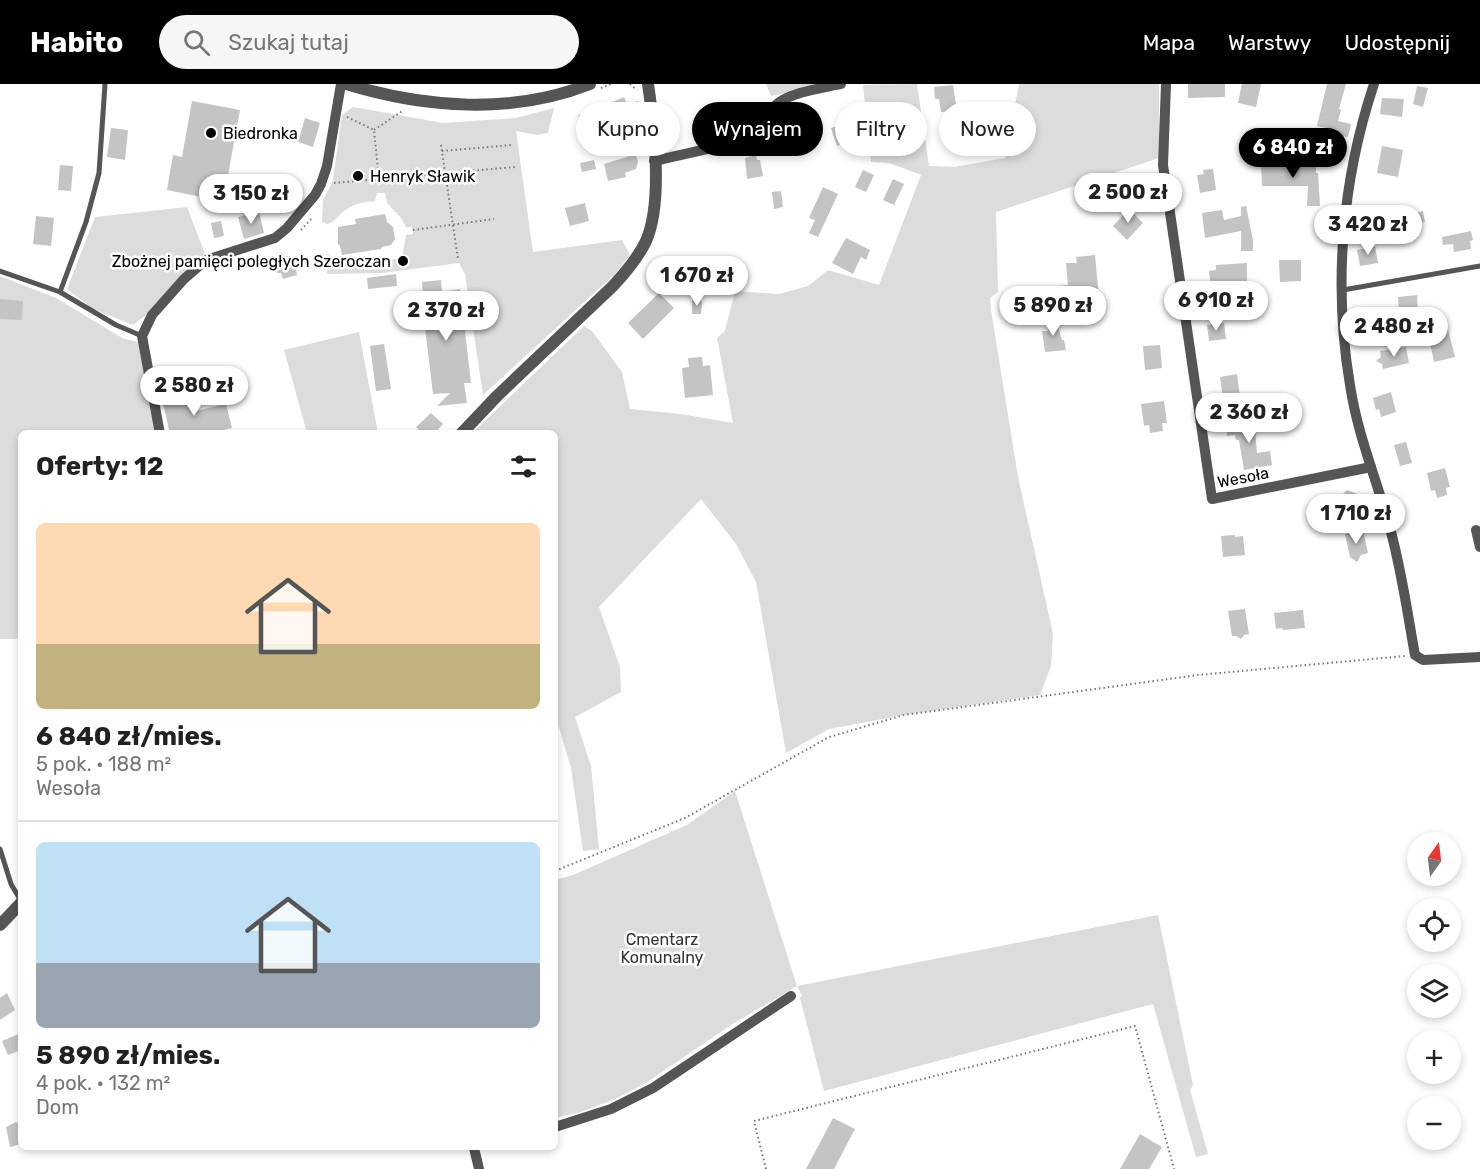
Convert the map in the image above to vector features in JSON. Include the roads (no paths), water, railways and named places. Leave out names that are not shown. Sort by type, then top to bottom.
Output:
[{"type":"street","points":[[159,430],[142,336],[152,315],[195,268],[206,260],[275,238],[287,228],[315,195],[327,166],[341,84]]},
{"type":"street","points":[[346,84],[420,100],[481,105],[510,105],[538,100],[590,84]]},
{"type":"street","points":[[465,430],[496,396],[613,286],[635,261],[647,239],[653,212],[654,161],[648,84]]},
{"type":"street","points":[[654,161],[729,144],[760,141],[767,130],[772,109],[785,99],[841,84]]},
{"type":"street","name":"Wesoła","points":[[1166,84],[1162,165],[1212,499],[1371,467]]},
{"type":"street","points":[[1374,84],[1364,113],[1348,186],[1341,290],[1350,386],[1371,467],[1389,523],[1415,655],[1423,660],[1480,657]]},
{"type":"street","points":[[1476,530],[1480,547]]},
{"type":"street","points":[[0,925],[18,905]]},
{"type":"street","points":[[558,1126],[611,1109],[652,1088],[791,996]]},
{"type":"street","points":[[474,1150],[479,1169]]},
{"type":"lane","points":[[60,292],[86,222],[99,173],[105,84]]},
{"type":"lane","points":[[1341,290],[1480,266]]},
{"type":"lane","points":[[0,271],[60,292],[116,325],[142,336]]},
{"type":"lane","points":[[0,849],[11,884],[18,897]]},
{"type":"place","name":"Biedronka","points":[[211,133]]},
{"type":"place","name":"Henryk Sławik","points":[[358,176]]},
{"type":"place","name":"Zbożnej pamięci poległych Szeroczan","points":[[403,261]]},
{"type":"park label","name":"Cmentarz Komunalny","points":[[662,948]]}]
